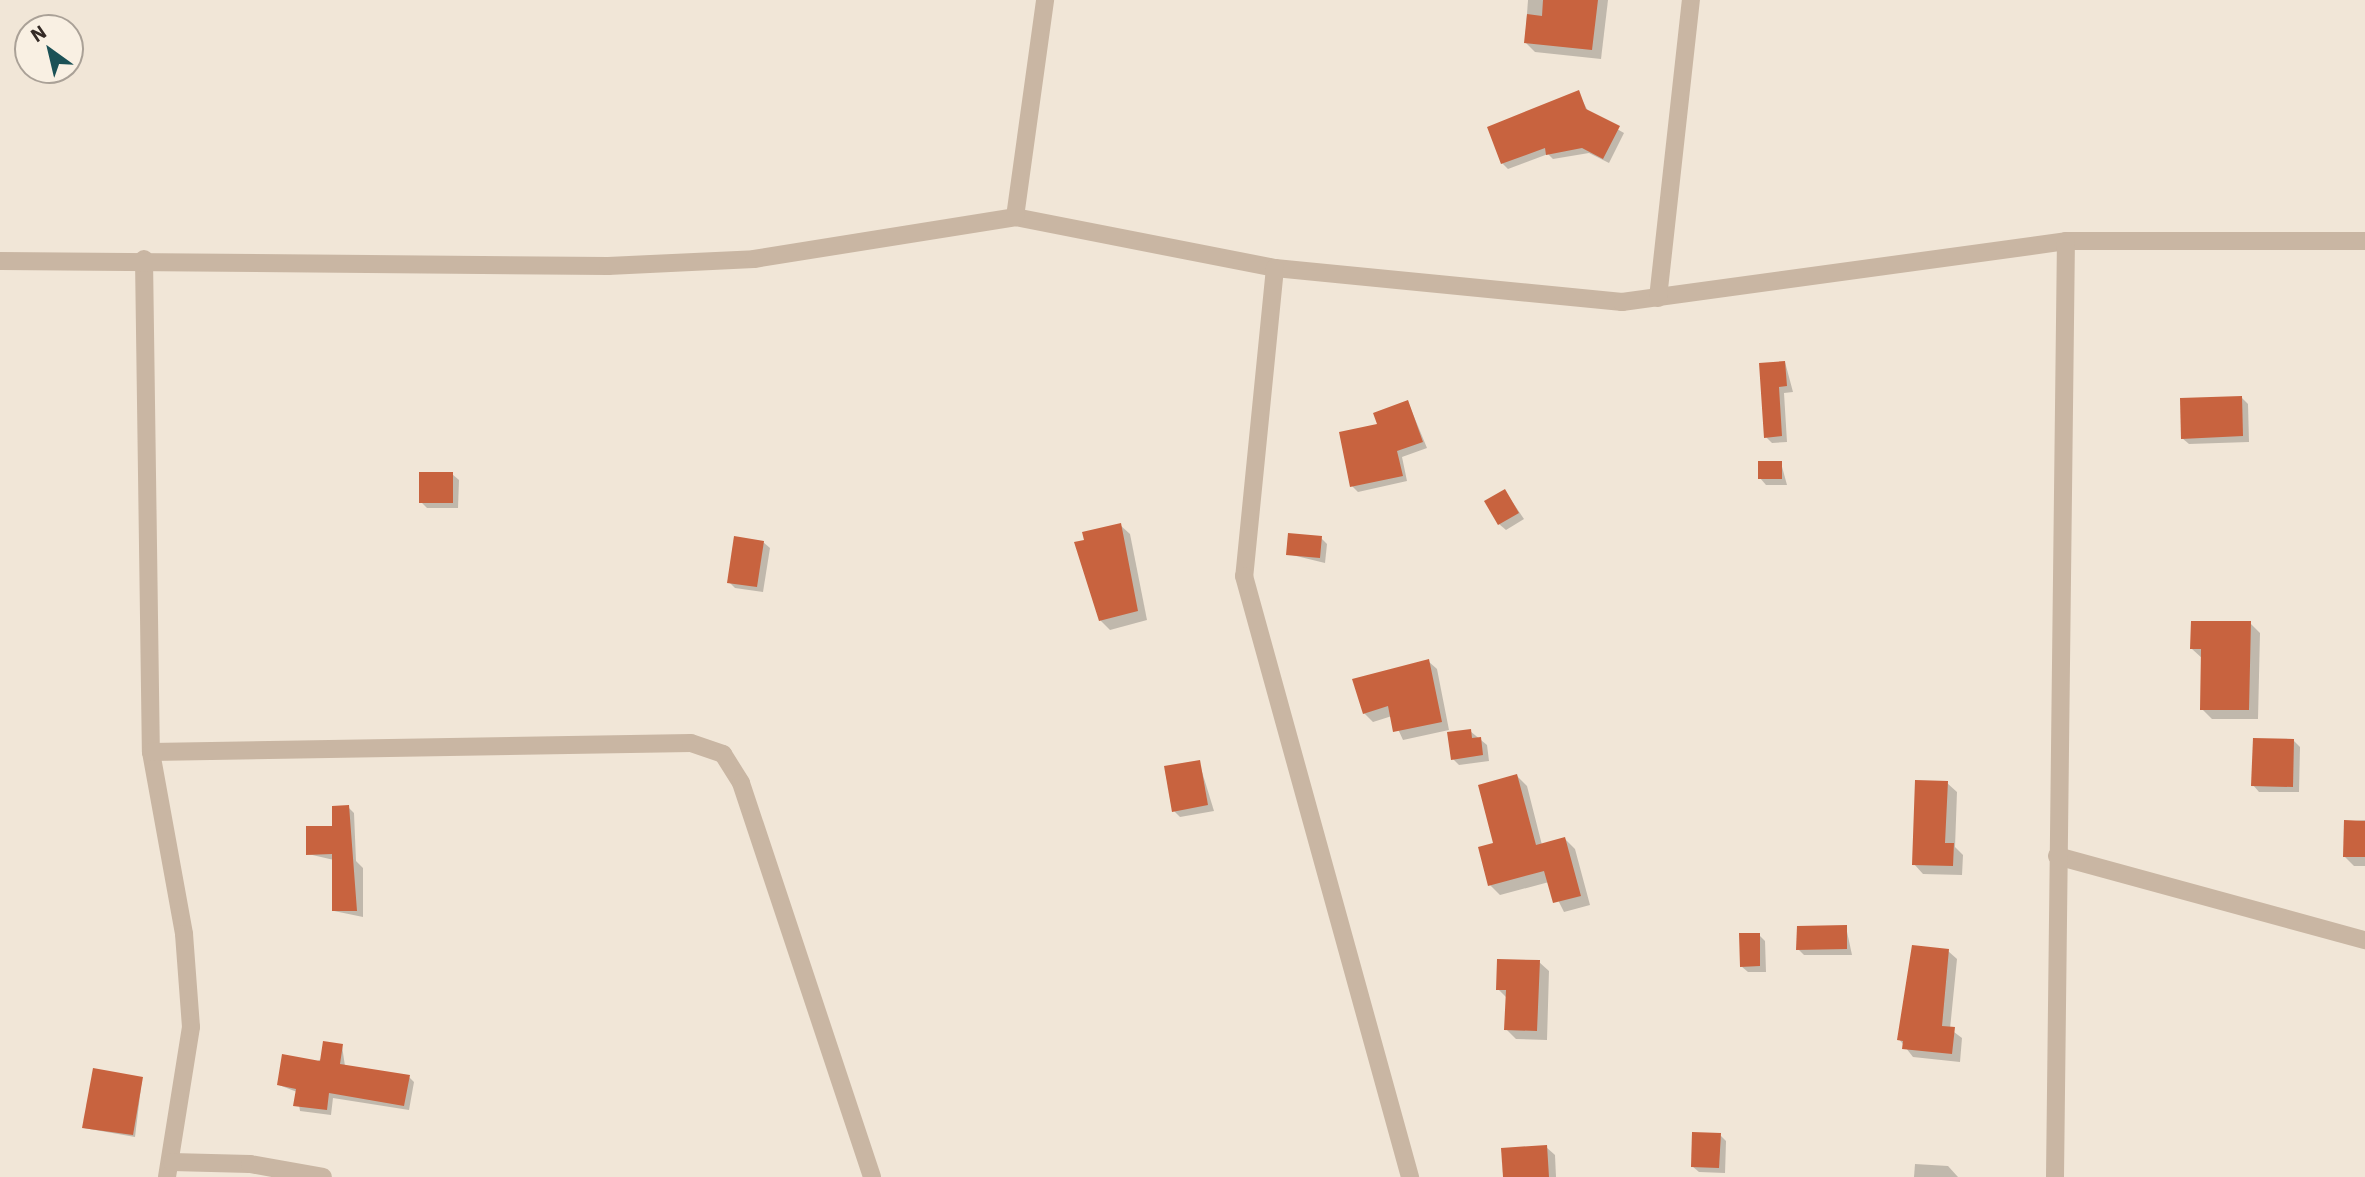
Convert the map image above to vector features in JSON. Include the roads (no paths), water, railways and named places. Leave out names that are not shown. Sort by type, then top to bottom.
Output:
[{"type":"street","points":[[1015,217],[1045,0]]},
{"type":"street","points":[[1658,299],[1691,0]]},
{"type":"street","points":[[0,261],[144,259],[621,266],[754,259],[1015,217],[1275,268],[1622,302],[2066,241],[2365,241]]},
{"type":"street","points":[[2054,1177],[2066,241]]},
{"type":"street","points":[[144,259],[151,752],[184,934],[191,1027],[170,1169],[250,1164],[323,1177]]},
{"type":"street","points":[[1275,268],[1244,576],[1410,1177]]},
{"type":"street","points":[[151,752],[691,743],[723,754],[741,783],[872,1177]]},
{"type":"street","points":[[2057,856],[2365,940]]}]
